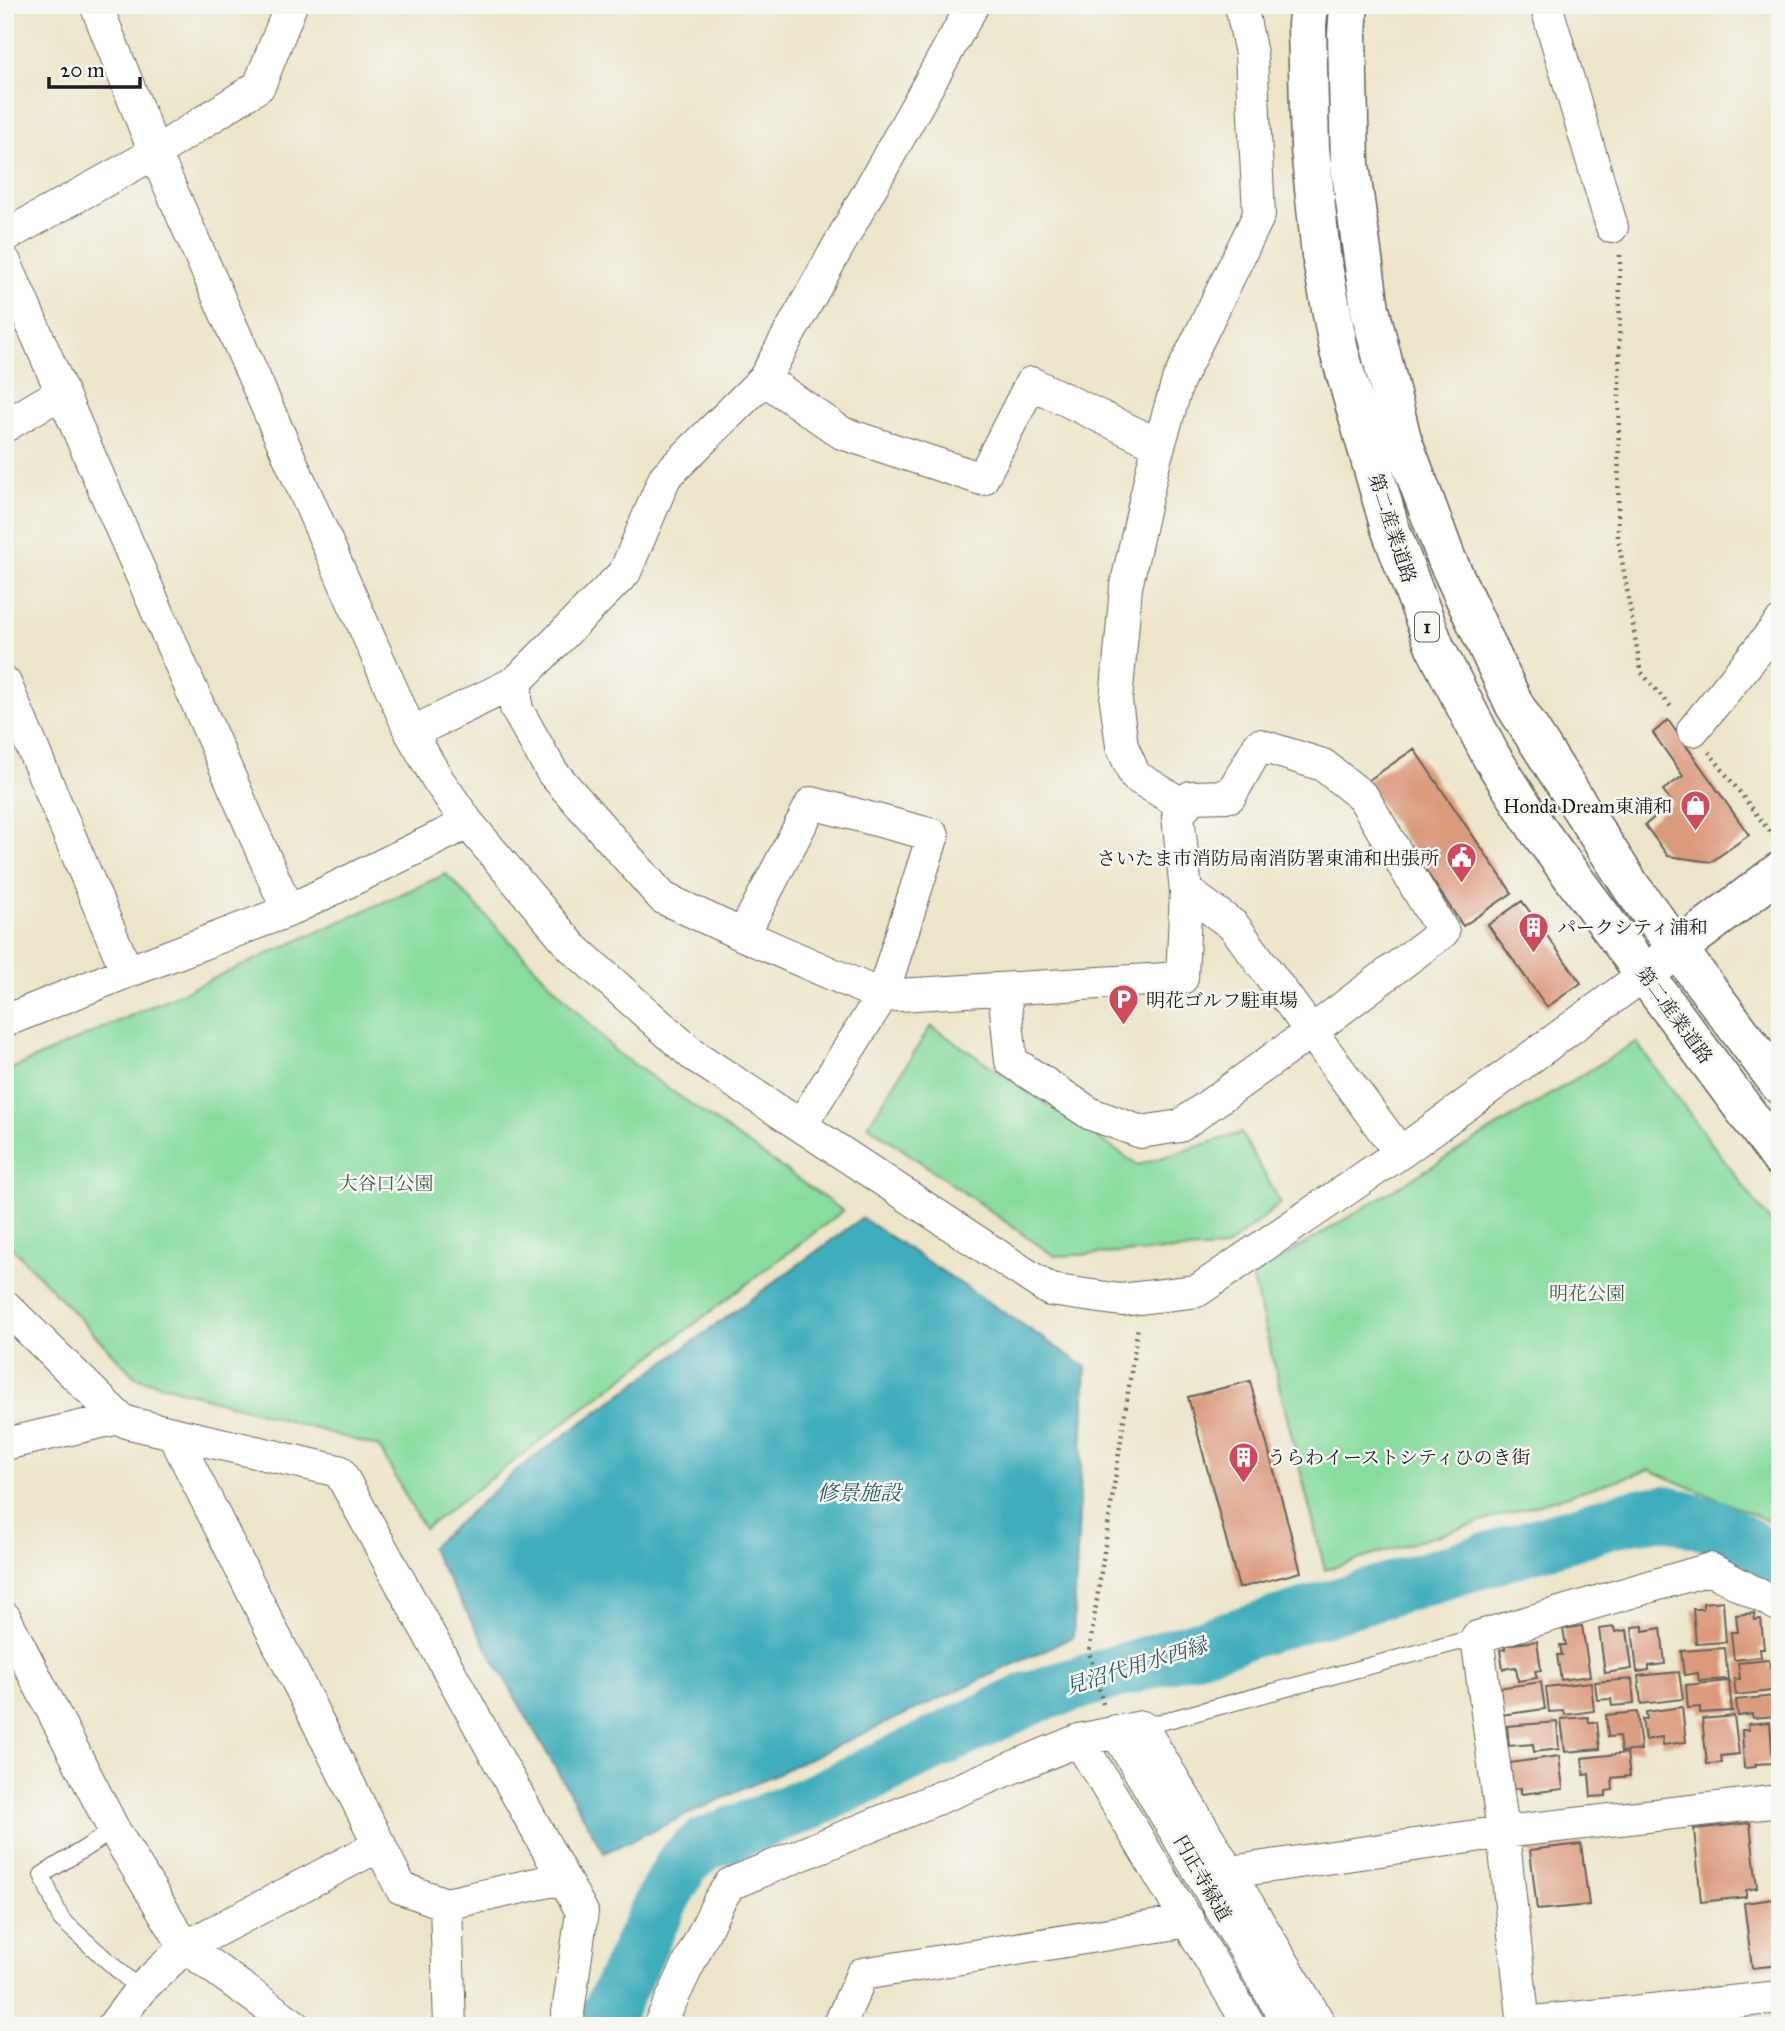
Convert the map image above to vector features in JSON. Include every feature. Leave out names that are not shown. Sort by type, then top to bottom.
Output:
[{"type":"main road","name":"第二産業道路","points":[[1309,5],[1307,25],[1310,149],[1321,255],[1339,351],[1390,528],[1435,647],[1491,756],[1538,830],[1780,1157]]},
{"type":"main road","name":"第二産業道路","points":[[1349,5],[1347,35],[1350,165],[1370,309],[1402,439],[1447,560],[1515,706],[1632,888],[1780,1085]]},
{"type":"main road","points":[[1645,974],[1780,871]]},
{"type":"street","points":[[96,5],[155,153],[411,733],[438,780],[468,823],[572,947],[692,1054],[1050,1290],[1121,1300],[1197,1291],[1400,1153],[1645,974]]},
{"type":"street","points":[[5,236],[155,153],[259,86],[291,5]]},
{"type":"street","points":[[411,733],[516,682],[625,572],[665,477],[764,379],[974,5]]},
{"type":"street","points":[[1185,806],[1135,776],[1122,746],[1116,701],[1126,587],[1159,445],[1178,381],[1259,215],[1251,54],[1241,5]]},
{"type":"street","points":[[1546,5],[1612,227]]},
{"type":"street","points":[[5,262],[288,911]]},
{"type":"street","points":[[764,379],[842,433],[982,479],[1031,383],[1159,445]]},
{"type":"street","points":[[5,426],[62,392]]},
{"type":"street","points":[[1693,730],[1780,623]]},
{"type":"street","points":[[516,682],[516,708],[552,772],[663,898],[882,996],[1182,978],[1186,891],[1178,816],[1191,797],[1230,796],[1259,745],[1323,765],[1363,797],[1443,932],[1180,1126],[1141,1132],[1091,1114],[1010,1061],[1004,989]]},
{"type":"street","points":[[5,684],[127,972]]},
{"type":"street","points":[[743,935],[812,803],[933,835],[882,996],[801,1125]]},
{"type":"street","points":[[5,1021],[288,911],[468,823]]},
{"type":"street","points":[[1186,891],[1234,926],[1400,1153]]},
{"type":"street","points":[[5,1306],[119,1418],[129,1423],[340,1471],[582,1912],[568,2013],[569,2026]]},
{"type":"street","points":[[5,1444],[119,1418]]},
{"type":"street","points":[[174,1435],[401,1888],[446,1904],[563,1878]]},
{"type":"street","points":[[1780,1606],[1710,1569],[1477,1637],[1503,1832],[1524,2025],[1780,1997]]},
{"type":"street","points":[[5,1618],[114,1830],[185,1947],[295,2026]]},
{"type":"street","points":[[659,2026],[719,1901],[730,1884],[1121,1721],[1230,1872],[1321,2026]]},
{"type":"street","name":"円正寺緑道","points":[[1121,1721],[1290,2026]]},
{"type":"street","points":[[1079,1740],[1250,2026]]},
{"type":"street","points":[[1230,1872],[1503,1832],[1780,1801]]},
{"type":"street","points":[[113,2026],[140,1990],[185,1947],[380,1845]]},
{"type":"street","points":[[446,1904],[450,2026]]},
{"type":"street","points":[[839,2026],[862,1974],[1189,1921]]},
{"type":"lane","points":[[1121,1721],[1477,1637]]},
{"type":"lane","points":[[114,1830],[42,1875],[61,1919],[140,1990]]},
{"type":"path","points":[[1612,227],[1621,256],[1617,404],[1618,537],[1641,672],[1693,730],[1780,844]]},
{"type":"path","points":[[1121,1721],[1089,1652],[1142,1298]]},
{"type":"green space","name":"大谷口公園","points":[[446,874],[615,1051],[843,1211],[424,1529],[379,1447],[135,1377],[5,1240],[5,1072]]},
{"type":"green space","points":[[931,1026],[1138,1165],[1241,1133],[1281,1203],[1225,1248],[1054,1256],[868,1125]]},
{"type":"green space","name":"明花公園","points":[[1636,1042],[1780,1235],[1780,1526],[1650,1470],[1325,1570],[1252,1276]]},
{"type":"water","name":"修景施設","points":[[862,1218],[1086,1367],[1073,1637],[604,1853],[430,1548],[517,1470]]},
{"type":"building","points":[[1668,720],[1749,835],[1711,862],[1668,856],[1645,825],[1672,803],[1663,790],[1683,776],[1653,733]]},
{"type":"building","points":[[1414,749],[1512,893],[1463,926],[1366,782]]},
{"type":"building","name":"パークシティ浦和","points":[[1522,901],[1581,983],[1547,1007],[1488,925]]},
{"type":"building","name":"うらわイーストシティひのき街","points":[[1250,1381],[1301,1572],[1239,1588],[1188,1397]]},
{"type":"building","points":[[1723,1601],[1726,1642],[1696,1644],[1693,1609],[1703,1609],[1703,1603]]},
{"type":"building","points":[[1754,1613],[1755,1620],[1761,1619],[1764,1649],[1760,1649],[1761,1657],[1734,1660],[1731,1632],[1738,1632],[1736,1615]]},
{"type":"building","points":[[1582,1626],[1590,1676],[1561,1680],[1557,1655],[1562,1655],[1560,1645],[1566,1645],[1563,1629]]},
{"type":"building","points":[[1643,1626],[1643,1631],[1661,1628],[1665,1664],[1649,1666],[1649,1670],[1637,1672],[1632,1627]]},
{"type":"building","points":[[1614,1627],[1615,1632],[1627,1630],[1632,1669],[1605,1673],[1599,1629]]},
{"type":"building","points":[[1537,1641],[1541,1670],[1535,1671],[1537,1678],[1518,1681],[1516,1667],[1503,1669],[1500,1650],[1505,1649],[1505,1645]]},
{"type":"building","points":[[1725,1648],[1728,1679],[1699,1681],[1698,1673],[1684,1675],[1681,1651]]},
{"type":"building","points":[[1769,1660],[1770,1668],[1778,1667],[1780,1690],[1736,1695],[1734,1679],[1740,1679],[1738,1663]]},
{"type":"building","points":[[1679,1672],[1683,1699],[1641,1704],[1638,1676]]},
{"type":"building","points":[[1632,1679],[1634,1704],[1612,1706],[1611,1699],[1597,1700],[1595,1682]]},
{"type":"building","points":[[1729,1681],[1732,1711],[1700,1713],[1700,1707],[1688,1708],[1686,1685]]},
{"type":"building","points":[[1541,1682],[1545,1709],[1500,1715],[1497,1688]]},
{"type":"building","points":[[1591,1682],[1594,1711],[1565,1715],[1564,1711],[1549,1712],[1546,1687]]},
{"type":"building","points":[[1774,1696],[1775,1716],[1738,1716],[1736,1700]]},
{"type":"building","points":[[1682,1707],[1686,1742],[1663,1745],[1662,1737],[1645,1740],[1642,1719],[1647,1719],[1646,1712]]},
{"type":"building","points":[[1637,1712],[1641,1750],[1621,1752],[1619,1736],[1608,1737],[1606,1715]]},
{"type":"building","points":[[1734,1716],[1739,1754],[1721,1756],[1722,1763],[1707,1764],[1702,1719]]},
{"type":"building","points":[[1588,1717],[1589,1722],[1597,1722],[1600,1749],[1565,1752],[1561,1719]]},
{"type":"building","points":[[1557,1722],[1559,1749],[1534,1752],[1533,1744],[1509,1746],[1507,1726]]},
{"type":"building","points":[[1770,1722],[1773,1763],[1744,1768],[1742,1730],[1749,1730],[1748,1724]]},
{"type":"building","points":[[1627,1753],[1630,1776],[1612,1778],[1613,1790],[1606,1791],[1606,1796],[1591,1797],[1589,1774],[1584,1775],[1582,1758]]},
{"type":"building","points":[[1559,1756],[1563,1789],[1521,1794],[1521,1788],[1513,1789],[1510,1763]]},
{"type":"building","points":[[1750,1823],[1757,1888],[1746,1890],[1746,1897],[1701,1902],[1694,1829]]},
{"type":"building","points":[[1581,1844],[1589,1905],[1537,1910],[1530,1850]]},
{"type":"building","points":[[1773,1899],[1780,1965],[1752,1968],[1744,1903]]},
{"type":"waterway","name":"見沼代用水西縁","points":[[602,2026],[663,1898],[683,1863],[703,1845],[805,1805],[1033,1697],[1625,1518],[1664,1512],[1713,1526],[1780,1563]]},
{"type":"place","name":"Honda Dream東浦和","points":[[1695,833]]},
{"type":"place","name":"さいたま市消防局南消防署東浦和出張所","points":[[1462,885]]},
{"type":"place","name":"パークシティ浦和","points":[[1534,954]]},
{"type":"place","name":"明花ゴルフ駐車場","points":[[1123,1027]]},
{"type":"place","name":"うらわイーストシティひのき街","points":[[1244,1484]]}]
